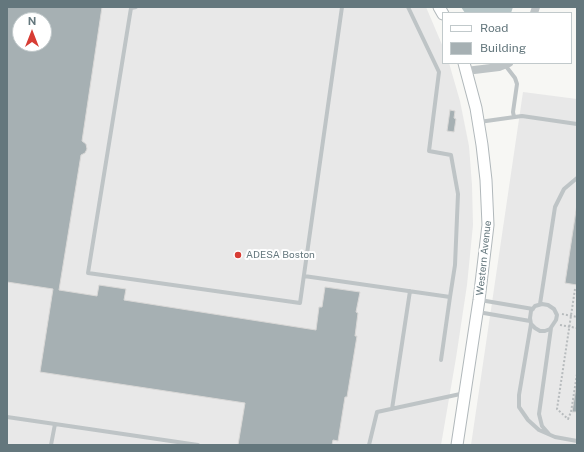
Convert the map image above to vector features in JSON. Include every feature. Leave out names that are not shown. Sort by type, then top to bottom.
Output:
[{"type":"street","points":[[465,67],[507,64]]},
{"type":"street","name":"Western Avenue","points":[[457,445],[478,312],[485,256],[488,213],[485,167],[479,122],[465,67]]},
{"type":"lane","points":[[136,7],[131,8],[88,273],[300,303],[342,7]]},
{"type":"lane","points":[[408,7],[439,72],[429,151],[451,155],[458,194],[455,264],[441,360]]},
{"type":"lane","points":[[507,64],[517,84],[513,112],[514,117]]},
{"type":"lane","points":[[479,122],[514,117],[529,117],[577,124]]},
{"type":"lane","points":[[540,304],[555,207],[564,189],[577,178]]},
{"type":"lane","points":[[304,276],[450,297]]},
{"type":"lane","points":[[392,409],[410,291]]},
{"type":"lane","points":[[479,300],[532,309]]},
{"type":"lane","points":[[478,312],[531,322],[535,328],[540,331],[545,331],[555,324],[557,318],[556,313],[551,306],[540,304],[532,309],[530,315],[531,322],[519,395],[519,407],[533,426],[550,435],[577,442]]},
{"type":"lane","points":[[550,435],[542,426],[539,414],[551,328]]},
{"type":"lane","points":[[369,445],[377,412],[465,393]]},
{"type":"lane","points":[[7,417],[198,445]]},
{"type":"lane","points":[[51,445],[55,424]]},
{"type":"path","points":[[575,289],[557,410],[568,419],[571,412],[577,374]]},
{"type":"path","points":[[556,313],[577,317]]},
{"type":"path","points":[[555,324],[577,328]]},
{"type":"shaded area","name":"ADESA Boston","points":[[7,7],[426,7],[442,45],[442,64],[449,64],[460,101],[469,146],[473,225],[467,285],[441,445],[7,445]]},
{"type":"shaded area","points":[[461,7],[513,7],[511,12],[464,12]]},
{"type":"shaded area","points":[[523,92],[577,99],[577,445],[471,445]]},
{"type":"building","points":[[7,7],[102,7],[82,141],[86,144],[87,149],[85,153],[81,155],[59,290],[97,296],[99,285],[126,289],[124,300],[316,330],[319,307],[322,307],[325,287],[360,292],[356,312],[358,313],[355,336],[357,336],[338,441],[333,440],[332,445],[238,445],[245,403],[40,372],[53,289],[7,282]]},
{"type":"building","points":[[450,110],[455,111],[454,118],[456,119],[454,132],[447,131]]},
{"type":"building","points":[[577,204],[577,285],[565,283]]},
{"type":"building","points":[[577,381],[577,412],[572,412]]},
{"type":"place","name":"ADESA Boston","points":[[238,255]]}]
